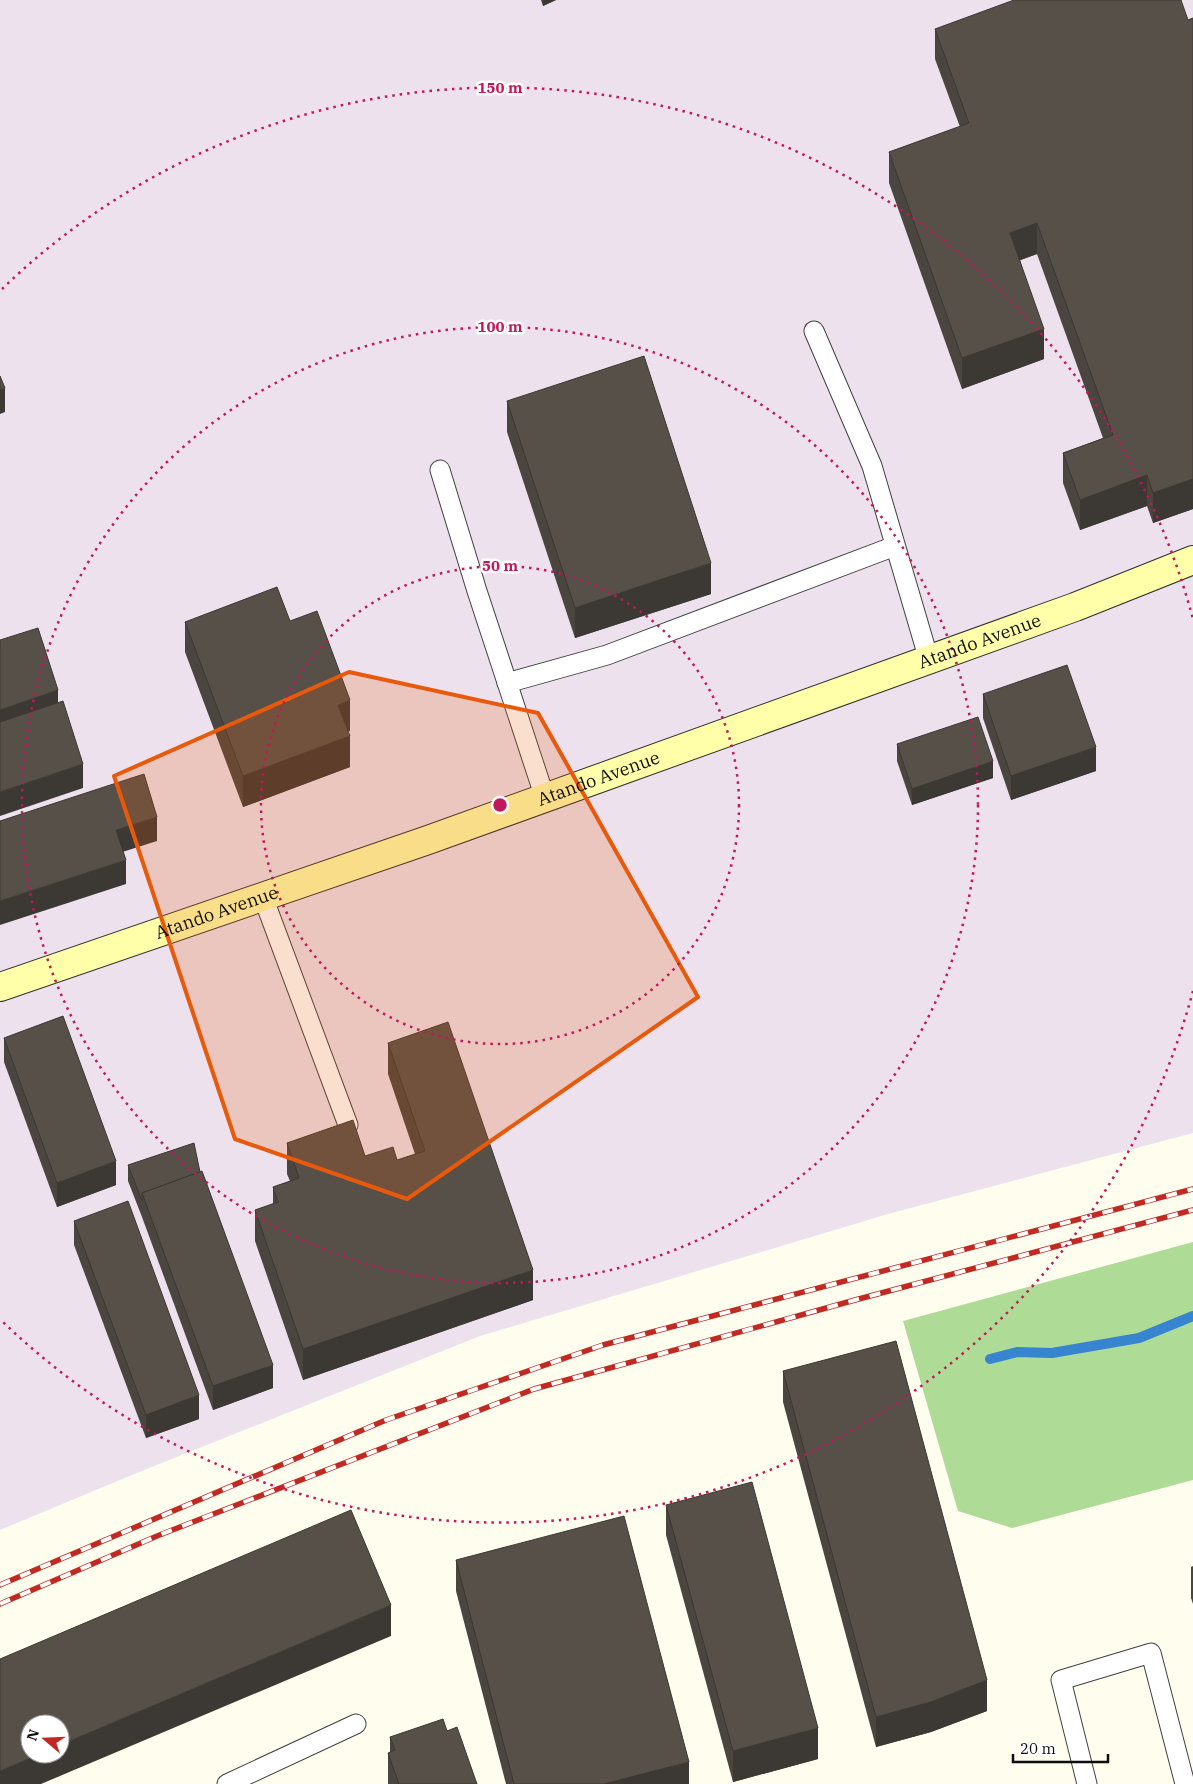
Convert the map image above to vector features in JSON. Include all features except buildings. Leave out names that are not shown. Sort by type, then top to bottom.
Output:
[{"type":"main road","name":"Atando Avenue","points":[[0,987],[428,840],[1075,607],[1193,560]]},
{"type":"lane","points":[[814,331],[872,466],[929,660]]},
{"type":"lane","points":[[440,470],[462,546],[545,798]]},
{"type":"lane","points":[[507,683],[607,656],[895,546]]},
{"type":"lane","points":[[263,897],[348,1125]]},
{"type":"lane","points":[[1088,1784],[1061,1680],[1151,1653],[1185,1784]]},
{"type":"lane","points":[[226,1784],[356,1724]]},
{"type":"highlighted area","points":[[349,672],[538,713],[698,997],[407,1199],[235,1139],[114,776]]},
{"type":"shaded area","points":[[0,0],[1193,0],[1193,1133],[888,1214],[480,1336],[139,1472],[0,1530]]},
{"type":"green space","points":[[1193,1242],[1193,1480],[1012,1528],[958,1511],[903,1321]]},
{"type":"waterway","points":[[990,1359],[1017,1352],[1052,1353],[1139,1338],[1193,1316]]},
{"type":"railway","points":[[0,1585],[386,1420],[603,1345],[1193,1189]]},
{"type":"railway","points":[[0,1604],[157,1536],[534,1389],[855,1300],[1193,1210]]}]
